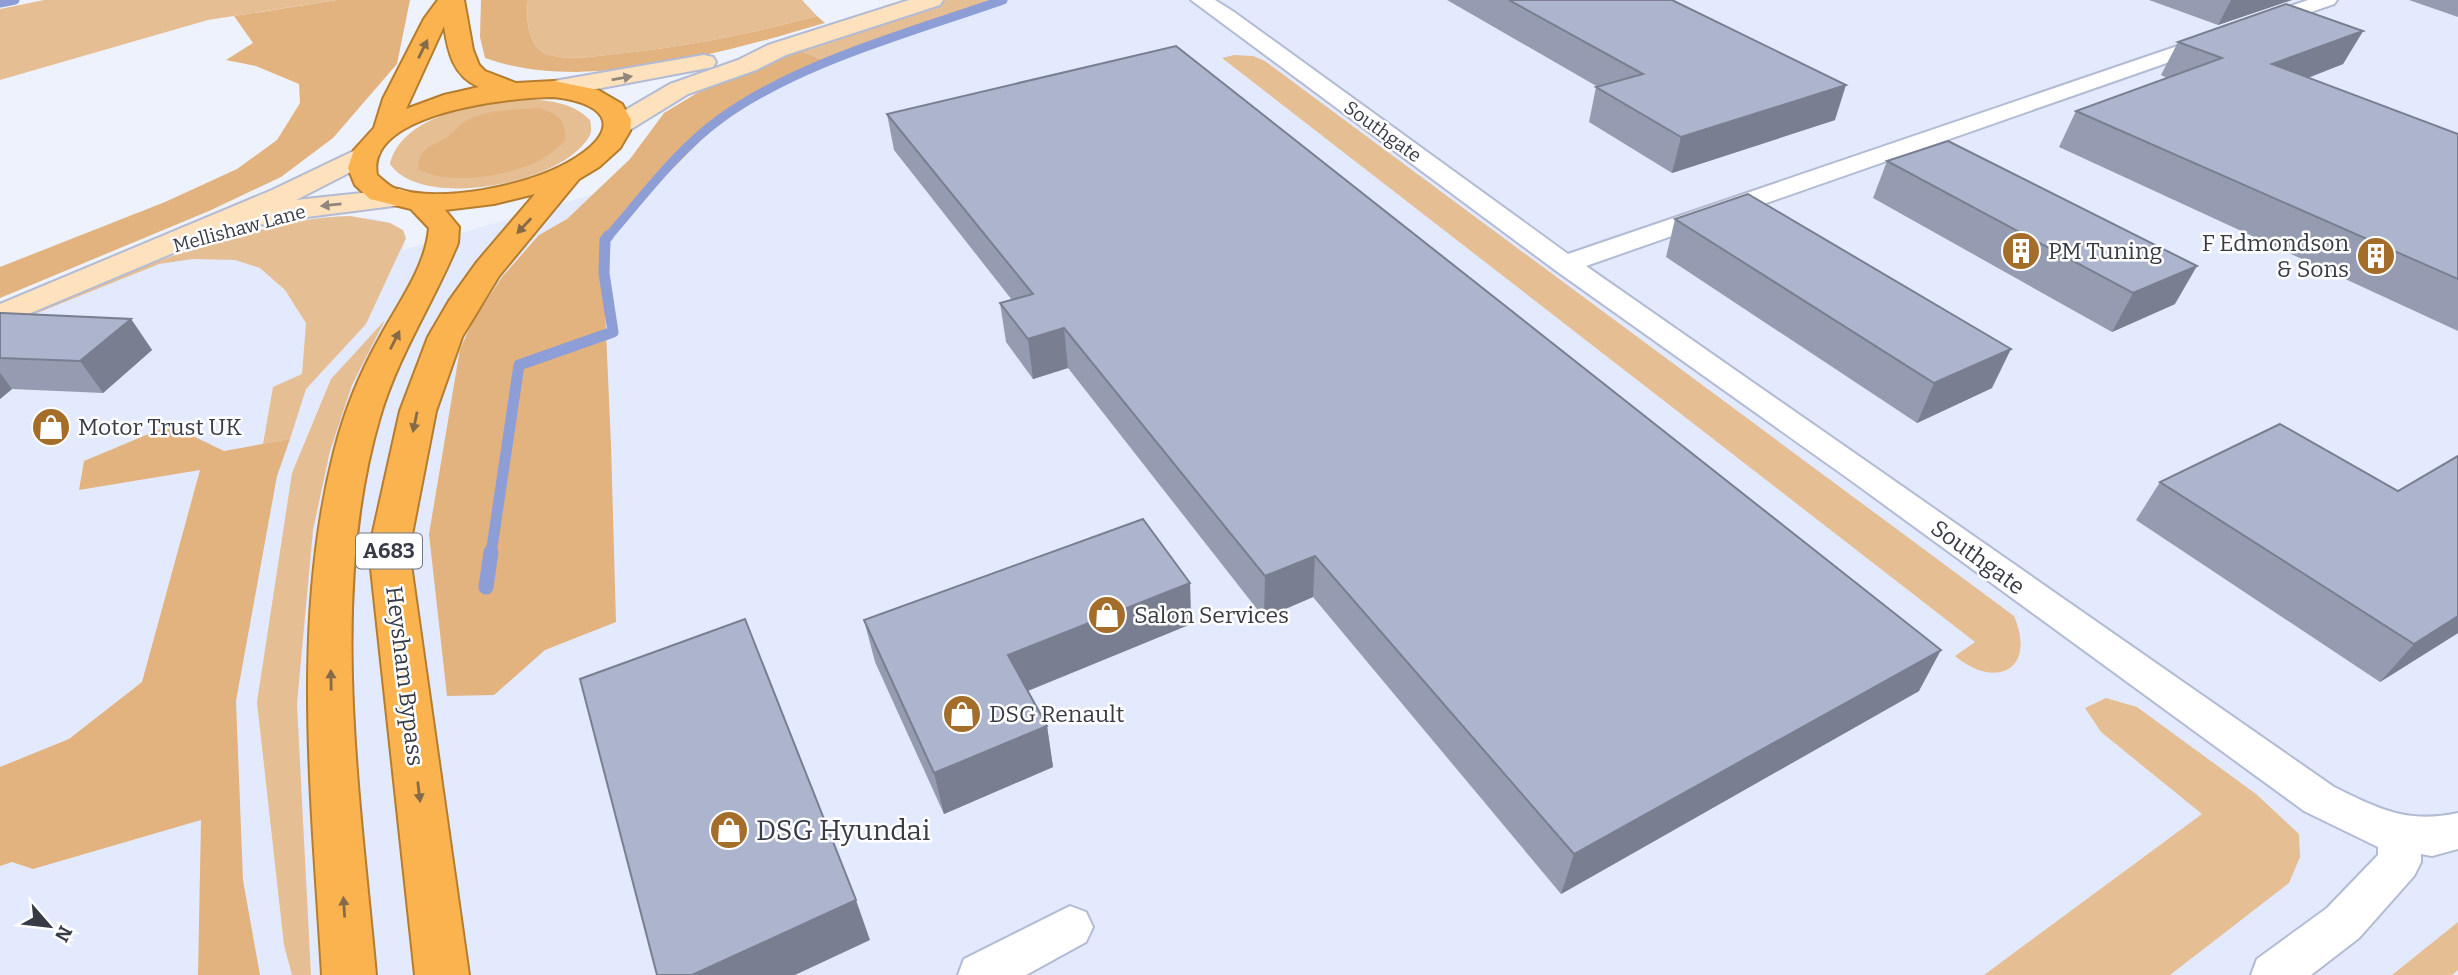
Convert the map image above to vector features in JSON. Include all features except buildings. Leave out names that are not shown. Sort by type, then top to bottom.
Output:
[{"type":"highway","points":[[452,0],[460,36],[460,51],[468,69],[481,79],[512,90]]},
{"type":"highway","points":[[386,132],[396,99],[425,46],[436,19],[452,0]]},
{"type":"highway","points":[[366,153],[386,132],[412,117],[443,105],[512,90],[554,89],[581,93],[602,101],[615,111],[618,125]]},
{"type":"highway","name":"A683","points":[[366,153],[361,167],[365,180],[378,190],[409,200],[456,202],[496,197],[568,174],[595,158],[612,141],[618,125]]},
{"type":"highway","name":"Heysham Bypass","points":[[442,975],[389,550],[418,411],[445,337],[465,301],[488,269],[568,174]]},
{"type":"highway","name":"A683","points":[[349,975],[332,737],[330,623],[339,526],[351,459],[368,397],[443,243],[444,227],[409,200]]},
{"type":"main road","points":[[618,125],[679,89],[747,65],[777,50],[932,0]]},
{"type":"main road","points":[[554,89],[745,53],[777,50]]},
{"type":"main road","name":"Mellishaw Lane","points":[[0,316],[162,249],[282,195],[366,153]]},
{"type":"main road","name":"Mellishaw Lane","points":[[162,249],[297,209],[409,200]]},
{"type":"street","name":"Southgate","points":[[1200,0],[1227,16],[1565,264],[1865,474],[2319,799],[2379,829],[2400,834],[2432,837],[2458,831]]},
{"type":"street","points":[[1565,264],[2327,0]]},
{"type":"street","points":[[2274,975],[2343,923],[2399,862],[2400,834]]},
{"type":"street","points":[[981,975],[1070,927]]},
{"type":"shaded area","points":[[44,0],[337,0],[208,20],[0,80],[0,9]]},
{"type":"shaded area","points":[[337,0],[410,0],[397,64],[333,138],[281,177],[209,211],[0,298],[0,267],[165,202],[237,169],[277,140],[300,103],[299,84],[256,66],[226,60],[253,43],[234,16]]},
{"type":"shaded area","points":[[481,0],[528,0],[527,16],[532,40],[542,52],[566,58],[692,44],[817,16],[825,23],[744,46],[655,65],[566,72],[524,68],[485,58],[480,37]]},
{"type":"shaded area","points":[[528,0],[802,0],[817,16],[692,44],[566,58],[542,52],[532,40],[527,16]]},
{"type":"shaded area","points":[[945,0],[989,0],[825,61],[801,51]]},
{"type":"shaded area","points":[[981,0],[2458,0],[2458,975],[0,975],[0,328],[192,249],[273,225],[319,217],[372,218],[403,230],[406,238],[403,250],[646,179],[701,98]]},
{"type":"shaded area","points":[[801,51],[825,61],[726,115],[602,240],[616,622],[545,650],[494,695],[447,696],[429,534],[460,349],[473,321],[502,277],[539,235],[567,219],[630,159],[664,113],[702,90]]},
{"type":"shaded area","points":[[1234,55],[1253,56],[1265,61],[2014,616],[2020,635],[2020,650],[2016,661],[2008,669],[1998,673],[1985,672],[1955,656],[1975,642],[1222,58]]},
{"type":"shaded area","points":[[529,99],[570,106],[590,120],[590,135],[576,152],[553,167],[524,178],[460,188],[431,186],[406,178],[390,164],[398,147],[411,133],[428,122],[469,107]]},
{"type":"shaded area","points":[[538,108],[559,118],[565,133],[565,141],[539,161],[503,173],[473,178],[444,177],[418,169],[424,151],[466,121],[492,112]]},
{"type":"shaded area","points":[[350,216],[390,223],[403,230],[406,238],[366,324],[306,389],[290,439],[263,444],[273,387],[302,374],[306,323],[285,290],[260,268],[235,260],[193,259],[159,264],[0,328],[0,325],[136,269],[219,241],[284,224]]},
{"type":"shaded area","points":[[385,320],[352,385],[330,451],[313,530],[297,704],[311,975],[292,975],[284,945],[257,702],[292,473],[331,379]]},
{"type":"shaded area","points":[[170,425],[224,451],[290,439],[277,476],[236,701],[243,880],[260,975],[198,975],[201,820],[33,869],[12,862],[0,866],[0,767],[69,739],[142,682],[200,470],[79,490],[84,461]]},
{"type":"shaded area","points":[[2106,698],[2137,707],[2256,794],[2299,834],[2300,857],[2289,883],[2170,975],[1984,975],[2202,814],[2101,732],[2085,708]]},
{"type":"shaded area","points":[[2458,922],[2458,970],[2452,975],[2392,975]]},
{"type":"waterway","points":[[0,3],[15,0]]},
{"type":"waterway","points":[[607,238],[689,145],[720,119],[751,99],[784,81],[857,50],[1003,0]]},
{"type":"waterway","points":[[491,554],[519,365],[613,332],[604,273],[605,240],[608,236]]},
{"type":"waterway","points":[[486,587],[491,552]]},
{"type":"place","name":"PM Tuning","points":[[2021,251]]},
{"type":"place","name":"F Edmondson & Sons","points":[[2376,256]]},
{"type":"place","name":"Motor Trust UK","points":[[51,427]]},
{"type":"place","name":"Salon Services","points":[[1107,615]]},
{"type":"place","name":"DSG Renault","points":[[962,714]]},
{"type":"place","name":"DSG Hyundai","points":[[729,830]]}]
